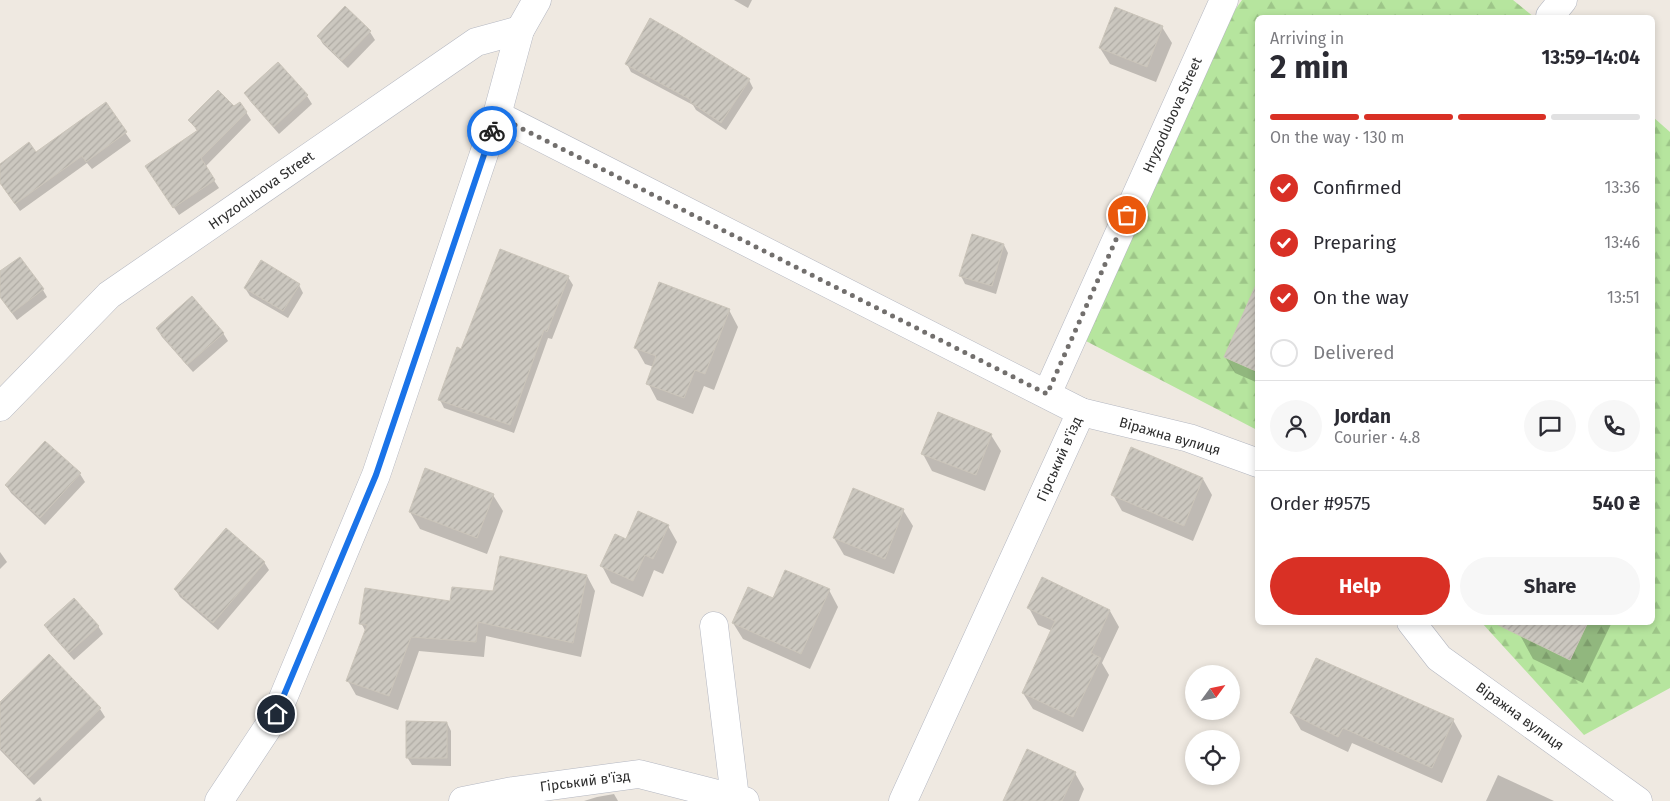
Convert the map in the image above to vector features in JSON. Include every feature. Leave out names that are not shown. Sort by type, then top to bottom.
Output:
[{"type":"street","points":[[219,801],[276,714],[376,475],[497,116],[520,30],[537,0]]},
{"type":"street","name":"Hryzodubova Street","points":[[1047,394],[1224,0]]},
{"type":"street","name":"Hryzodubova Street","points":[[0,406],[109,295],[476,42],[520,30]]},
{"type":"street","name":"Гірський в'їзд","points":[[497,116],[1081,412],[903,801]]},
{"type":"street","name":"Віражна вулиця","points":[[1081,412],[1189,438],[1255,462]]},
{"type":"street","name":"Віражна вулиця","points":[[1413,625],[1439,658],[1638,801]]},
{"type":"street","name":"Гірський в'їзд","points":[[464,801],[513,791],[640,774],[740,799],[714,626]]},
{"type":"green space","points":[[1242,0],[1513,0],[1532,15],[1255,15],[1255,429],[1084,340],[1178,92]]},
{"type":"green space","points":[[1655,119],[1670,132],[1670,688],[1584,735],[1484,625],[1655,625]]},
{"type":"building","points":[[345,6],[371,31],[342,61],[317,36]]},
{"type":"building","points":[[1115,7],[1163,26],[1147,67],[1099,48]]},
{"type":"building","points":[[650,18],[750,79],[721,123],[690,102],[691,100],[625,64]]},
{"type":"building","points":[[278,62],[308,95],[274,127],[244,93]]},
{"type":"building","points":[[218,90],[234,106],[240,102],[247,112],[201,158],[215,180],[173,208],[145,166],[198,130],[188,120]]},
{"type":"building","points":[[106,102],[127,132],[86,162],[82,156],[15,204],[0,183],[0,164],[29,142],[36,152]]},
{"type":"building","points":[[972,234],[1004,244],[992,286],[959,276]]},
{"type":"building","points":[[500,249],[569,276],[547,332],[544,330],[510,425],[438,400],[457,347],[461,349]]},
{"type":"building","points":[[20,257],[44,289],[12,313],[0,297],[0,271]]},
{"type":"building","points":[[261,260],[300,284],[283,311],[244,288]]},
{"type":"building","points":[[659,282],[730,309],[705,374],[695,370],[684,398],[646,384],[656,356],[634,348]]},
{"type":"building","points":[[1255,287],[1255,371],[1224,357]]},
{"type":"building","points":[[192,296],[224,333],[187,365],[156,328]]},
{"type":"building","points":[[938,412],[992,434],[976,475],[921,454]]},
{"type":"building","points":[[45,441],[81,473],[40,518],[5,485]]},
{"type":"building","points":[[1131,447],[1203,478],[1184,526],[1111,495]]},
{"type":"building","points":[[425,468],[494,494],[477,538],[409,512]]},
{"type":"building","points":[[853,488],[904,509],[885,559],[833,538]]},
{"type":"building","points":[[638,511],[669,525],[653,559],[645,555],[633,581],[600,566],[615,534],[626,539]]},
{"type":"building","points":[[226,528],[265,562],[213,623],[174,589]]},
{"type":"building","points":[[500,556],[587,575],[573,643],[478,622],[476,642],[411,637],[389,696],[346,681],[367,625],[359,624],[365,588],[450,601],[452,587],[493,591]]},
{"type":"building","points":[[785,570],[830,589],[801,654],[732,623],[748,587],[773,598]]},
{"type":"building","points":[[1042,577],[1110,610],[1091,653],[1101,658],[1073,717],[1022,693],[1055,621],[1027,608]]},
{"type":"building","points":[[74,598],[99,626],[69,653],[44,625]]},
{"type":"building","points":[[1498,625],[1587,625],[1570,660]]},
{"type":"building","points":[[49,654],[101,708],[29,778],[0,748],[0,702]]},
{"type":"building","points":[[1316,658],[1454,719],[1432,768],[1343,728],[1338,737],[1290,713]]},
{"type":"building","points":[[406,721],[447,722],[447,758],[406,758]]},
{"type":"building","points":[[1027,749],[1076,772],[1062,801],[1003,801]]},
{"type":"way so far","points":[[492,131],[497,116],[1047,394],[1127,215]]},
{"type":"route","points":[[276,714],[376,475],[492,131]]}]
